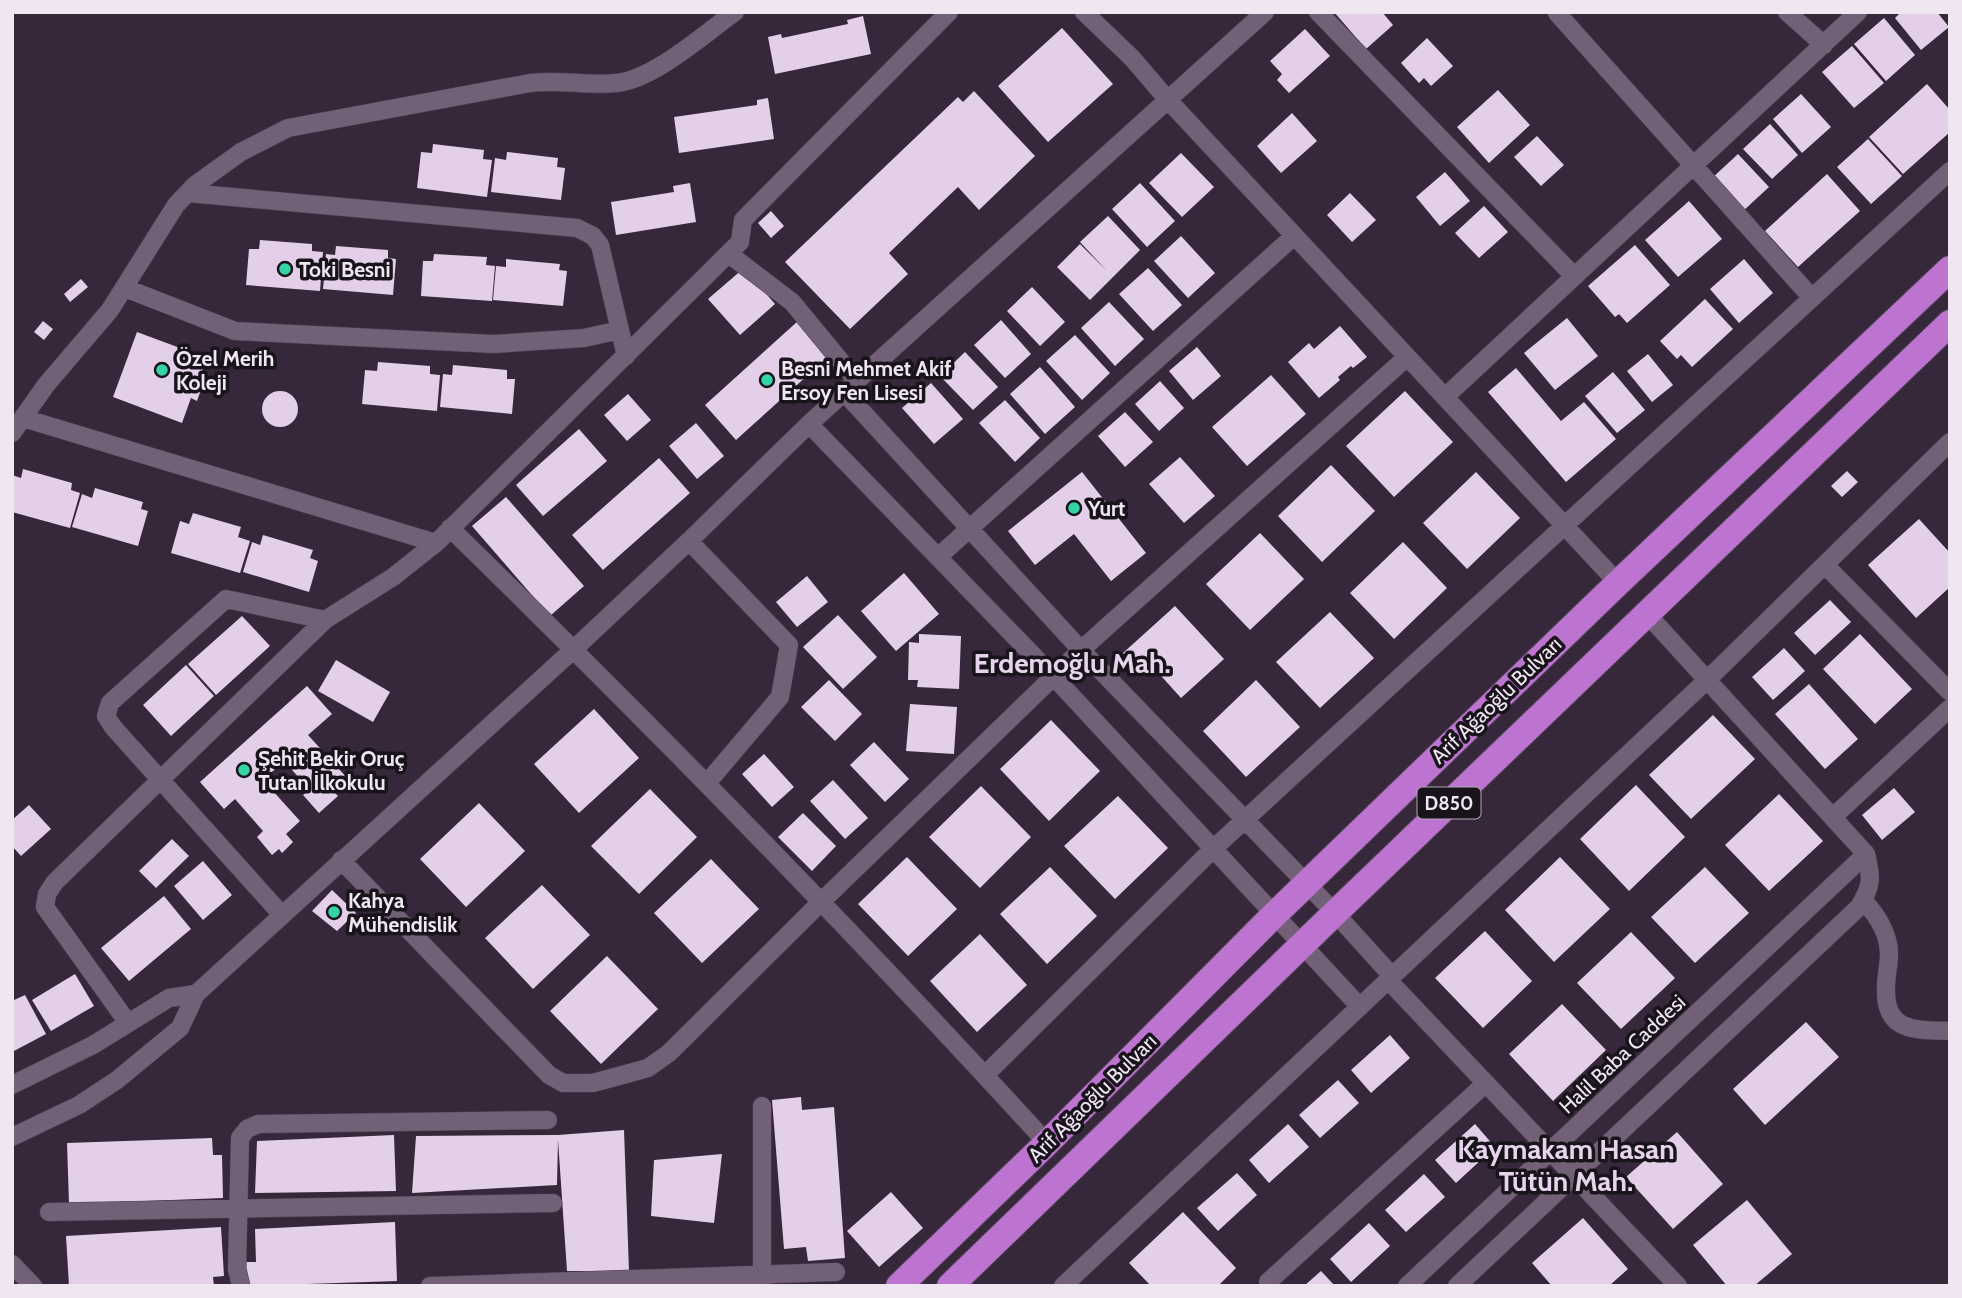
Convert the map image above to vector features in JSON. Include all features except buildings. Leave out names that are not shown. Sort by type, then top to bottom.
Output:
[{"type":"highway","name":"Arif Ağaoğlu Bulvarı","points":[[899,1286],[1047,1143],[1273,915],[1950,269]]},
{"type":"highway","name":"Arif Ağaoğlu Bulvarı","points":[[950,1286],[1335,912],[1950,323]]},
{"type":"street","points":[[12,433],[46,385],[110,310],[176,205],[241,152],[288,128],[530,83],[549,80],[613,84],[627,82],[644,76],[735,12]]},
{"type":"street","points":[[128,1023],[45,907],[47,894],[55,883],[325,620],[393,577],[436,543],[729,254],[740,242],[743,220],[949,12]]},
{"type":"street","points":[[1084,12],[1132,58],[1168,100],[1618,583]]},
{"type":"street","points":[[12,1137],[79,1105],[127,1072],[180,1028],[196,994],[574,649],[850,386],[1265,12]]},
{"type":"street","points":[[1318,12],[1574,276]]},
{"type":"street","points":[[1787,12],[1824,44]]},
{"type":"street","points":[[1445,397],[1858,12]]},
{"type":"street","points":[[1557,13],[1812,299]]},
{"type":"street","points":[[985,1075],[1213,849],[1950,171]]},
{"type":"street","points":[[188,193],[577,228],[593,236],[600,246],[626,356]]},
{"type":"street","points":[[938,557],[1294,236]]},
{"type":"street","points":[[729,254],[792,302],[850,386],[969,528],[1081,650],[1335,912],[1390,978],[1486,1083],[1678,1286]]},
{"type":"street","points":[[125,288],[235,331],[494,344],[584,338],[620,330]]},
{"type":"street","points":[[341,860],[549,1075],[563,1083],[593,1083],[648,1068],[669,1053],[1081,650],[1407,356]]},
{"type":"street","points":[[23,418],[436,543]]},
{"type":"street","points":[[809,424],[1054,677],[1360,1007]]},
{"type":"street","points":[[1074,1282],[1390,978],[1707,680],[1950,442]]},
{"type":"street","points":[[450,528],[707,783],[1047,1143]]},
{"type":"street","points":[[689,541],[789,645],[780,697],[707,783]]},
{"type":"street","points":[[1825,565],[1950,692]]},
{"type":"street","points":[[282,915],[106,716],[110,703],[226,599],[325,620]]},
{"type":"street","points":[[1457,1286],[1859,907],[1868,891],[1871,874],[1866,854],[1647,614]]},
{"type":"street","points":[[1833,817],[1950,708]]},
{"type":"street","name":"Halil Baba Caddesi","points":[[1407,1286],[1866,854]]},
{"type":"street","points":[[1863,900],[1884,932],[1889,951],[1885,988],[1887,1009],[1894,1020],[1907,1028],[1950,1031]]},
{"type":"street","points":[[12,1085],[58,1063],[169,998],[196,994]]},
{"type":"street","points":[[1268,1282],[1486,1083]]},
{"type":"street","points":[[762,1106],[762,1280]]},
{"type":"street","points":[[241,1286],[237,1269],[240,1138],[247,1129],[258,1124],[548,1119]]},
{"type":"street","points":[[49,1212],[553,1203]]},
{"type":"street","points":[[12,1264],[33,1286]]},
{"type":"street","points":[[430,1286],[762,1280],[836,1272]]},
{"type":"place","name":"Toki Besni","points":[[285,269]]},
{"type":"place","name":"Özel Merih Koleji","points":[[162,370]]},
{"type":"place","name":"Besni Mehmet Akif Ersoy Fen Lisesi","points":[[767,380]]},
{"type":"place","name":"Yurt","points":[[1074,508]]},
{"type":"place","name":"Şehit Bekir Oruç Tutan İlkokulu","points":[[244,770]]},
{"type":"place","name":"Kahya Mühendislik","points":[[334,912]]},
{"type":"district","name":"Erdemoğlu Mah.","points":[[1072,663]]},
{"type":"district","name":"Kaymakam Hasan Tütün Mah.","points":[[1566,1165]]}]
